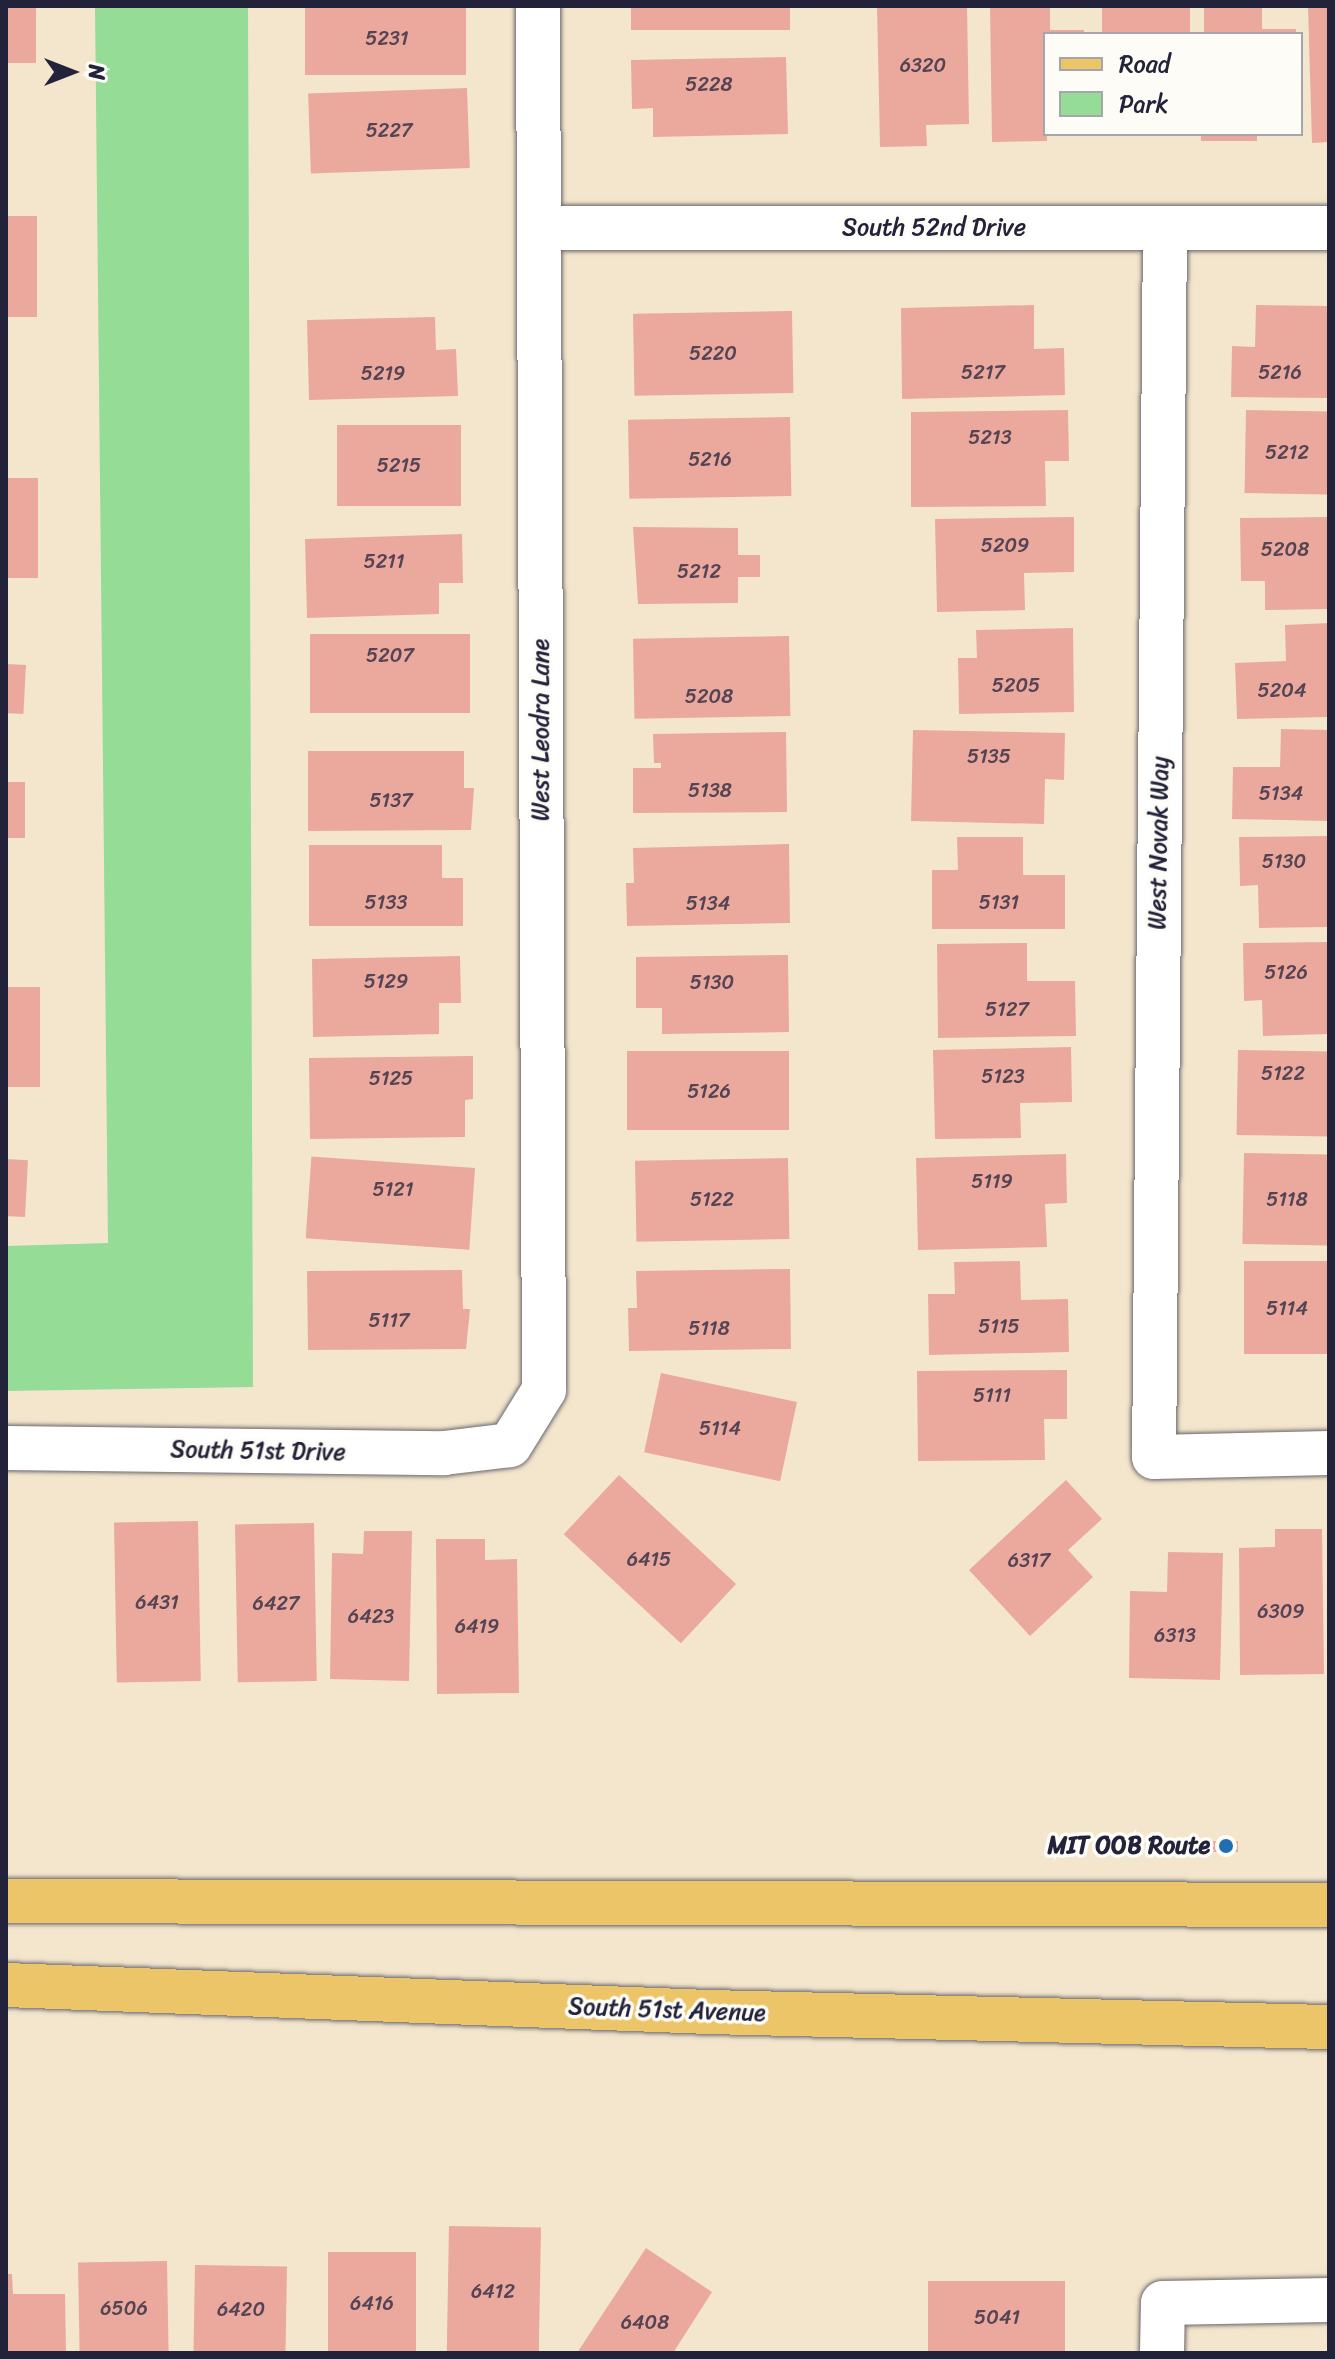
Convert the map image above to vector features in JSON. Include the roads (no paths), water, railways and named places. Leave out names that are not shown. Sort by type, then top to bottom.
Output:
[{"type":"main road","points":[[6,1901],[1329,1905]]},
{"type":"main road","name":"South 51st Avenue","points":[[6,1985],[709,2012],[1329,2027]]},
{"type":"street","name":"West Leodra Lane","points":[[510,1445],[544,1390],[538,6]]},
{"type":"street","name":"South 52nd Drive","points":[[539,228],[1329,228]]},
{"type":"street","name":"West Novak Way","points":[[1165,228],[1154,1457],[1329,1453]]},
{"type":"street","name":"South 51st Drive","points":[[6,1448],[444,1453],[510,1445]]},
{"type":"street","points":[[1162,2353],[1163,2303],[1329,2300]]},
{"type":"place","name":"MIT OOB Route","points":[[1226,1846]]}]
